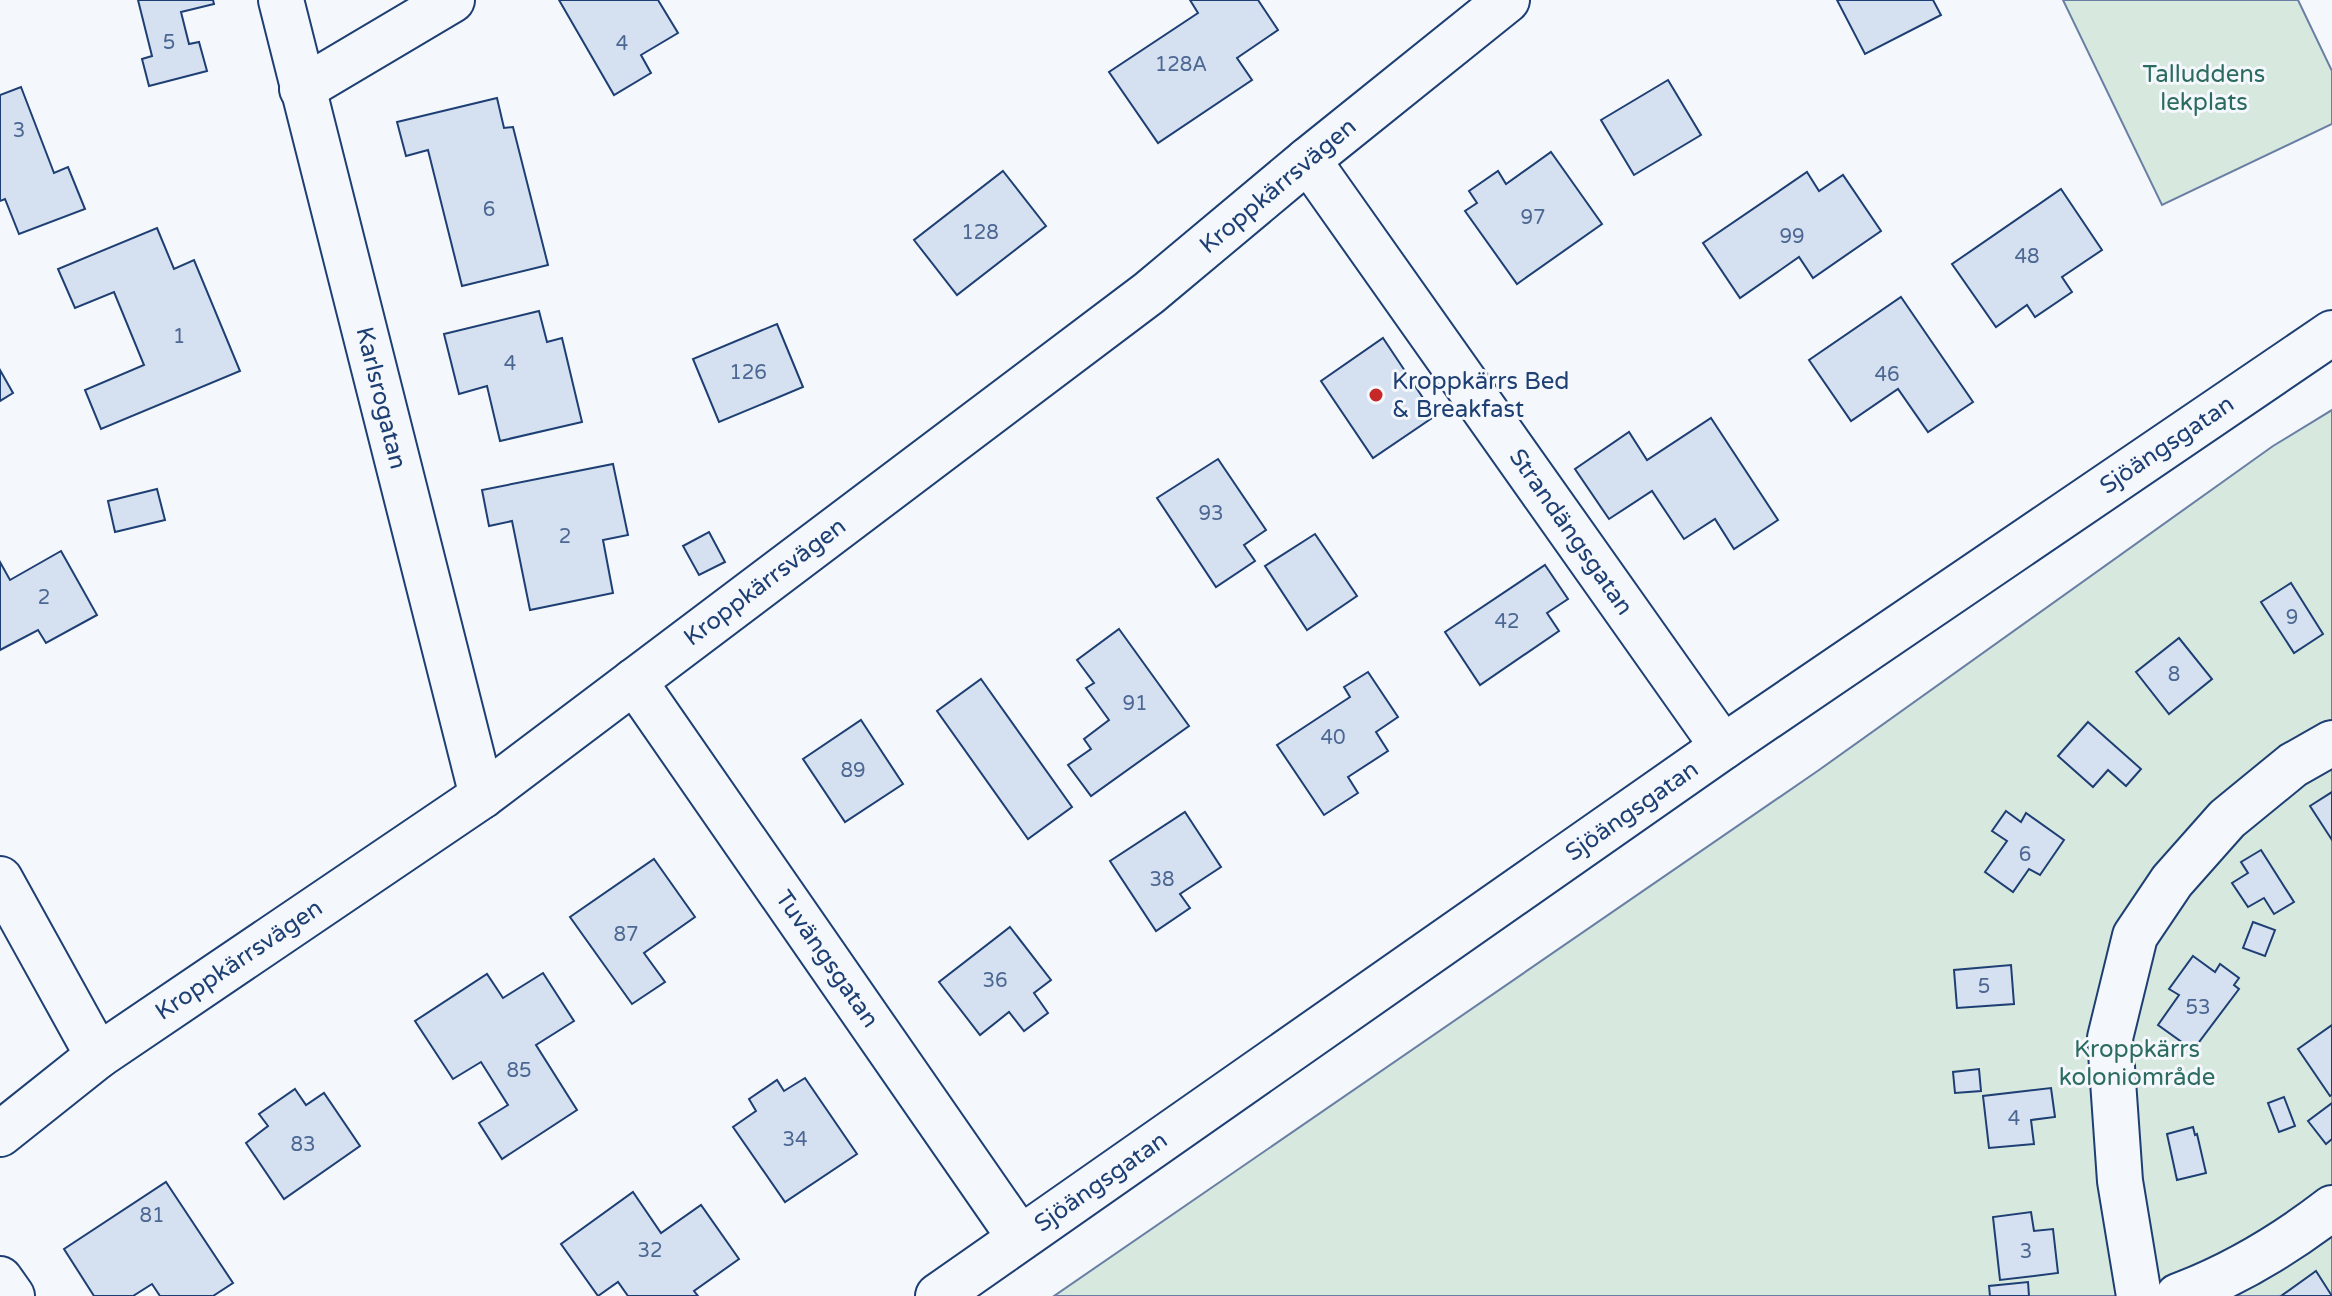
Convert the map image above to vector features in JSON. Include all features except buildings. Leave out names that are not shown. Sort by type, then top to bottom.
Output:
[{"type":"street","name":"Karlsrogatan","points":[[281,0],[482,796]]},
{"type":"street","points":[[302,89],[452,0]]},
{"type":"street","name":"Kroppkärrsvägen","points":[[0,1134],[98,1056],[482,796],[1149,293],[1507,0]]},
{"type":"street","name":"Strandängsgatan","points":[[1308,160],[1723,747]]},
{"type":"street","name":"Sjöängsgatan","points":[[938,1296],[1723,747],[2332,333]]},
{"type":"street","name":"Tuvängsgatan","points":[[634,681],[1020,1238]]},
{"type":"street","points":[[2139,1296],[2120,1181],[2110,1038],[2135,936],[2172,881],[2227,819],[2293,765],[2332,743]]},
{"type":"street","points":[[0,879],[98,1056]]},
{"type":"street","points":[[2178,1296],[2219,1281],[2293,1238],[2332,1208]]},
{"type":"street","points":[[0,1279],[12,1296]]},
{"type":"green space","name":"Talluddens lekplats","points":[[2063,0],[2298,0],[2332,71],[2332,124],[2162,205]]},
{"type":"green space","name":"Kroppkärrs koloniområde","points":[[2332,410],[2332,1296],[1054,1296],[1819,770],[2273,446]]},
{"type":"place","name":"Kroppkärrs Bed & Breakfast","points":[[1376,395]]}]
